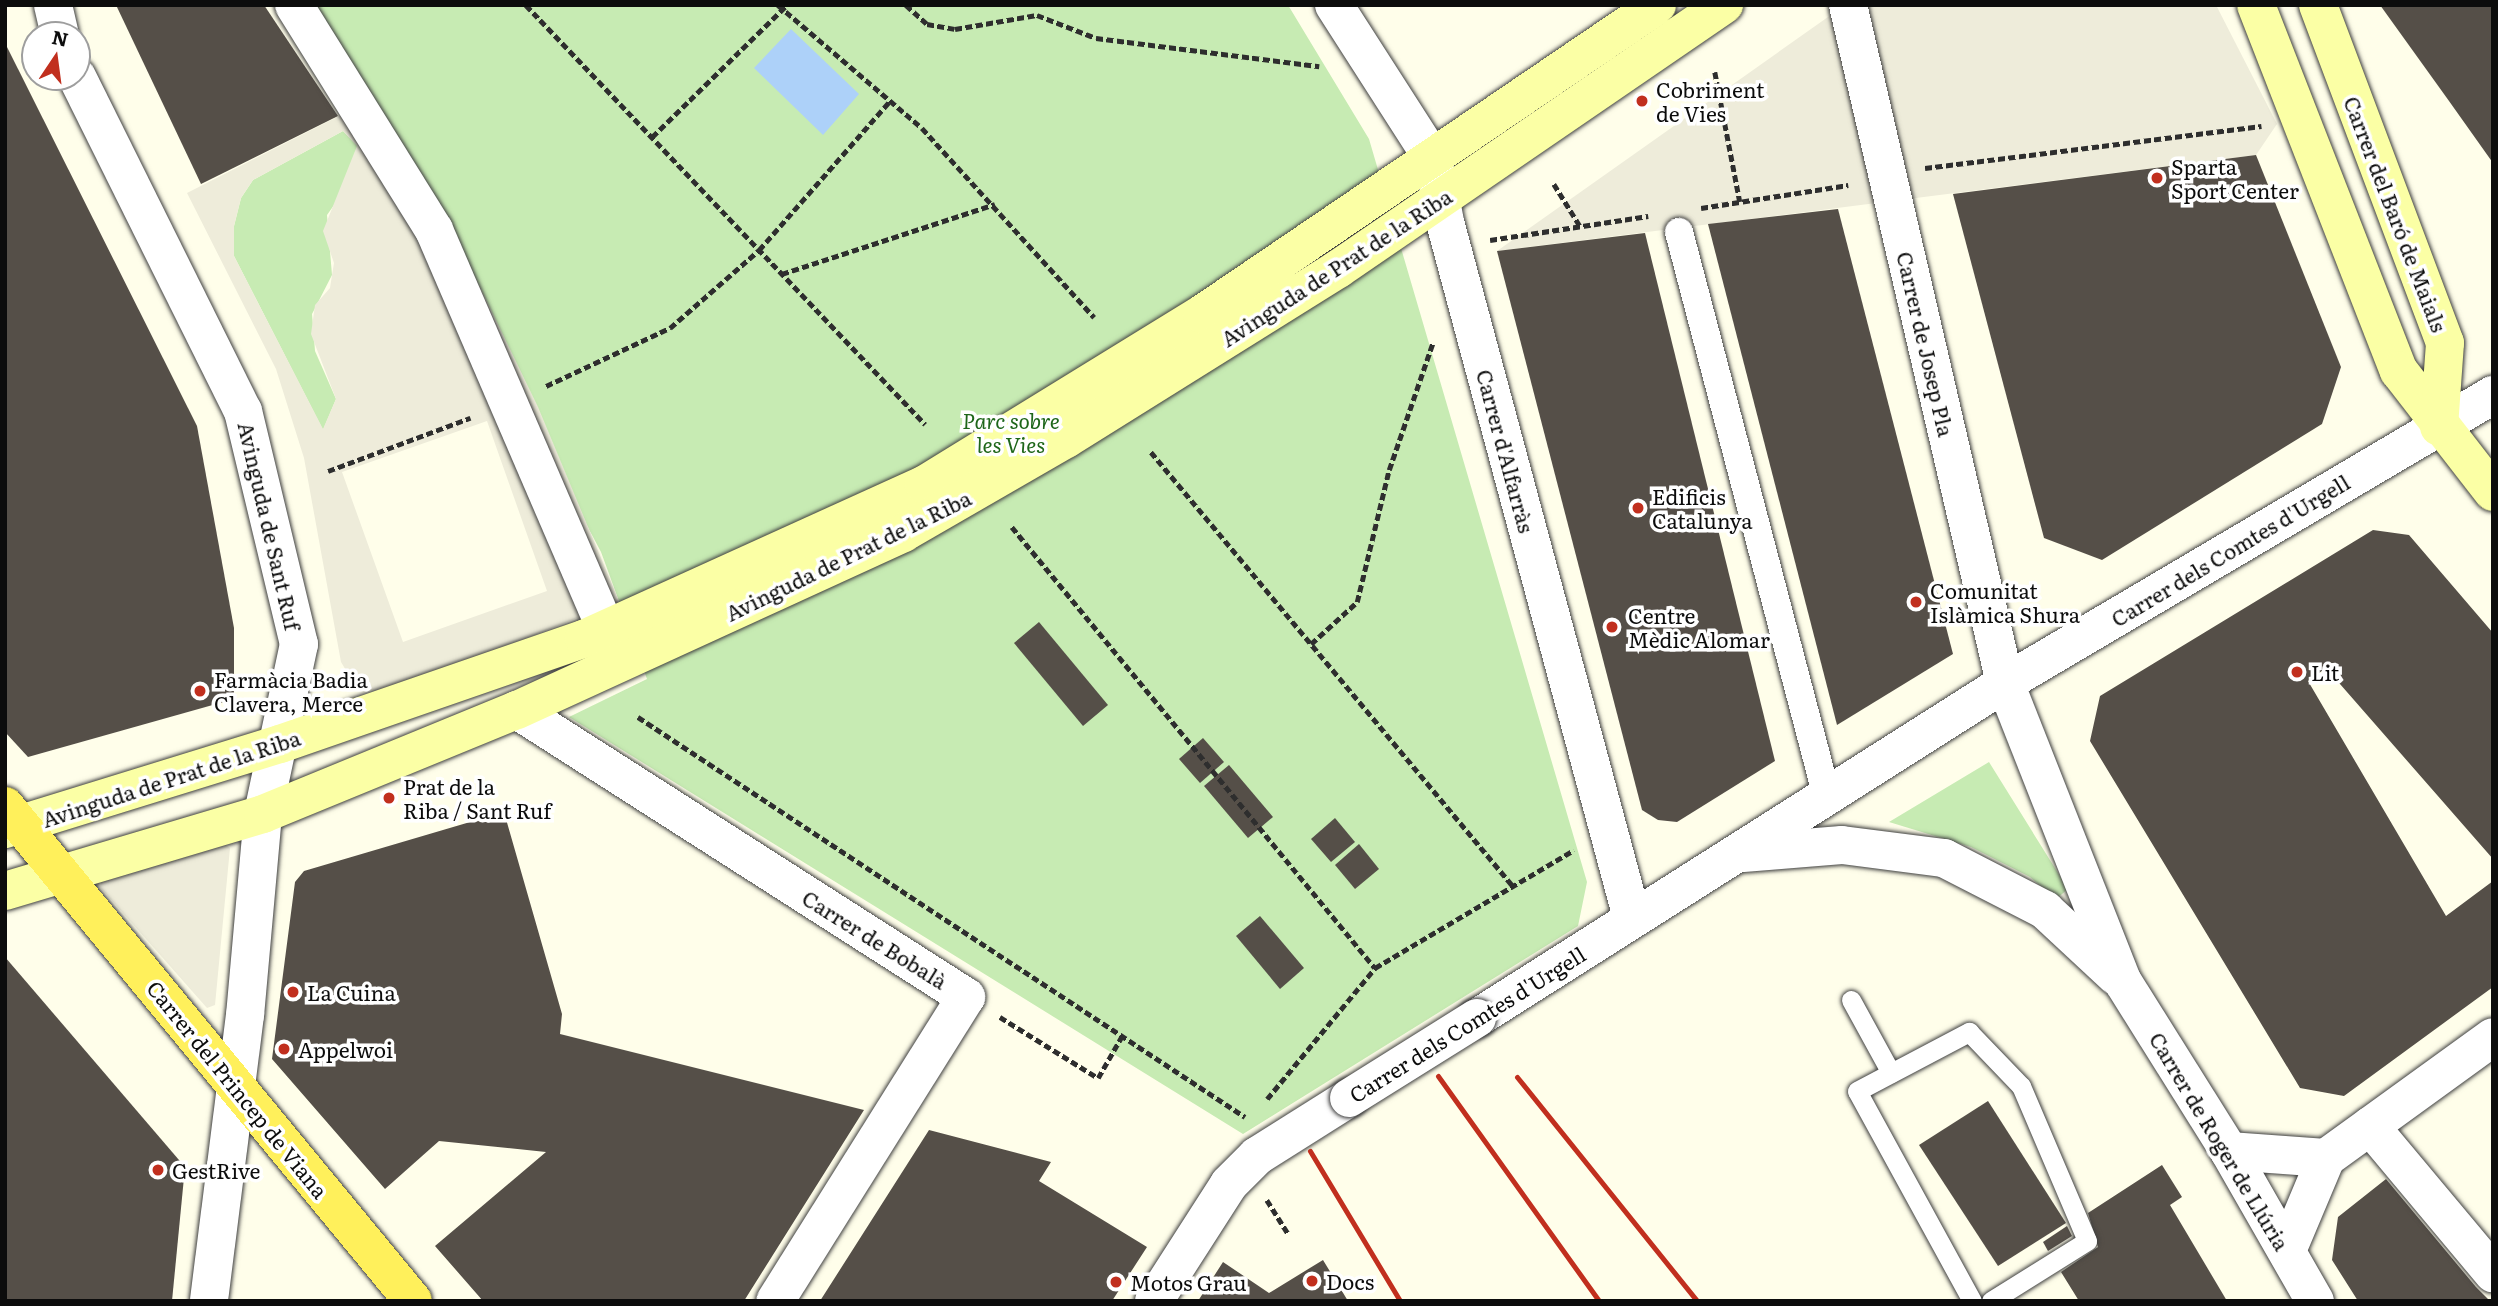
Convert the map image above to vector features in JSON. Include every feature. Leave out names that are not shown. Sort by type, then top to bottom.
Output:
[{"type":"main road","name":"Avinguda de Prat de la Riba","points":[[11,820],[280,744],[606,629],[924,485],[1202,314],[1657,5]]},
{"type":"main road","name":"Avinguda de Prat de la Riba","points":[[5,891],[64,876],[263,814],[517,710],[903,533],[1089,424],[1338,269],[1724,5]]},
{"type":"main road","points":[[2256,5],[2399,371],[2439,427],[2493,492]]},
{"type":"main road","name":"Carrer del Baró de Maials","points":[[2318,5],[2445,343],[2439,427]]},
{"type":"main road","name":"Carrer del Princep de Viana","points":[[11,820],[64,876],[234,1089],[413,1301]]},
{"type":"street","points":[[294,5],[434,230],[511,402],[606,629]]},
{"type":"street","name":"Carrer d'Alfarràs","points":[[1334,5],[1433,159],[1440,200],[1632,918]]},
{"type":"street","name":"Carrer de Josep Pla","points":[[1848,5],[2006,683]]},
{"type":"street","name":"Avinguda de Sant Ruf","points":[[83,91],[243,411],[299,644],[280,744],[263,814],[209,1301]]},
{"type":"street","points":[[1679,232],[1827,797]]},
{"type":"street","name":"Carrer dels Comtes d'Urgell","points":[[1154,1301],[1229,1184],[1257,1156],[2006,683],[2493,395]]},
{"type":"street","name":"Carrer de Roger de Llúria","points":[[2006,683],[2123,982],[2229,1152],[2315,1301]]},
{"type":"street","name":"Carrer de Bobalà","points":[[517,710],[966,997],[775,1301]]},
{"type":"street","name":"Carrer de Roger de Llúria","points":[[1738,853],[1842,845],[1944,858],[2045,910],[2123,982]]},
{"type":"street","points":[[2287,1251],[2326,1158],[2493,1037]]},
{"type":"street","points":[[2370,1126],[2493,1273]]},
{"type":"street","points":[[2229,1152],[2326,1158]]},
{"type":"lane","points":[[1851,1000],[1891,1073]]},
{"type":"lane","points":[[1972,1301],[1857,1091],[1969,1032],[2021,1087],[2087,1241],[2020,1293],[1991,1301]]},
{"type":"path","points":[[526,5],[925,424]]},
{"type":"path","points":[[906,5],[927,24],[955,29],[1037,16],[1096,38],[1319,66]]},
{"type":"path","points":[[652,137],[783,7],[890,101],[995,204],[1094,317]]},
{"type":"path","points":[[1715,72],[1740,202]]},
{"type":"path","points":[[328,471],[511,402],[670,328],[759,250],[890,101]]},
{"type":"path","points":[[1914,170],[2301,122]]},
{"type":"path","points":[[1553,184],[1580,226]]},
{"type":"path","points":[[782,274],[995,204]]},
{"type":"path","points":[[1311,645],[1357,602],[1389,470],[1436,334]]},
{"type":"path","points":[[1151,452],[1513,886]]},
{"type":"path","points":[[1012,527],[1375,968]]},
{"type":"path","points":[[639,717],[1250,1120]]},
{"type":"path","points":[[1258,1110],[1375,968],[1582,845]]},
{"type":"path","points":[[966,997],[1098,1078],[1122,1036]]},
{"type":"path","points":[[1261,1191],[1289,1235]]},
{"type":"green space","name":"Parc sobre les Vies","points":[[311,5],[1288,5],[1369,139],[1587,882],[1578,926],[1243,1134],[569,717],[647,679],[612,582],[601,552]]},
{"type":"green space","points":[[343,131],[358,146],[339,198],[327,215],[332,275],[312,314],[315,351],[336,399],[323,430],[234,256],[234,226],[241,198],[253,180]]},
{"type":"green space","points":[[1989,762],[2068,889],[2056,899],[2030,877],[1971,847],[1889,822]]},
{"type":"shaded area","points":[[1845,5],[2216,5],[2277,124],[2256,155],[1497,251]]},
{"type":"shaded area","points":[[341,115],[477,281],[538,407],[619,601],[388,694],[356,687],[341,662],[304,458],[276,369],[187,193]],"holes":[[[343,131],[357,146],[323,231],[334,263],[330,288],[315,305],[311,334],[336,399],[323,429],[234,256],[234,226],[241,198],[253,180]],[[487,421],[547,591],[403,642],[342,472]]]},
{"type":"shaded area","points":[[223,843],[230,848],[215,1005],[207,1008],[100,887],[102,879]]},
{"type":"water","points":[[791,29],[859,94],[823,135],[754,68]]},
{"type":"building","points":[[116,5],[264,5],[338,116],[201,184]]},
{"type":"building","points":[[2380,5],[2493,5],[2493,163],[2449,101]]},
{"type":"building","points":[[5,43],[21,75],[21,91],[29,91],[197,426],[234,628],[234,699],[28,757],[5,732]]},
{"type":"building","points":[[2256,155],[2341,367],[2322,424],[2102,560],[2044,538],[1953,194]]},
{"type":"building","name":"Edificis Catalunya","points":[[1838,209],[1953,654],[1837,725],[1708,224]]},
{"type":"building","name":"Edificis Catalunya","points":[[1645,233],[1775,761],[1677,822],[1658,820],[1642,810],[1497,251]]},
{"type":"building","points":[[2373,530],[2409,535],[2493,633],[2493,859],[2326,668],[2308,681],[2446,916],[2493,881],[2493,987],[2344,1096],[2300,1088],[2090,741],[2100,696]]},
{"type":"building","points":[[1039,622],[1108,705],[1083,726],[1014,643]]},
{"type":"building","points":[[1203,738],[1224,762],[1200,783],[1179,759]]},
{"type":"building","points":[[1229,765],[1273,817],[1248,838],[1204,786]]},
{"type":"building","points":[[504,812],[562,1014],[560,1034],[864,1110],[744,1301],[483,1301],[435,1246],[546,1152],[439,1141],[385,1189],[272,1059],[295,882],[304,871]]},
{"type":"building","points":[[1335,818],[1355,842],[1331,862],[1311,839]]},
{"type":"building","points":[[1359,844],[1379,869],[1355,889],[1335,865]]},
{"type":"building","points":[[1260,916],[1304,968],[1280,989],[1236,936]]},
{"type":"building","points":[[5,957],[185,1167],[172,1301],[5,1301]]},
{"type":"building","points":[[1988,1101],[2066,1223],[1998,1266],[1919,1145]]},
{"type":"building","points":[[929,1130],[1051,1162],[1039,1181],[1147,1247],[1112,1301],[820,1301]]},
{"type":"building","points":[[2162,1165],[2182,1197],[2170,1205],[2227,1301],[2079,1301],[2061,1272],[2098,1247],[2088,1213]]},
{"type":"building","points":[[2386,1179],[2490,1301],[2358,1301],[2332,1260],[2338,1217]]},
{"type":"building","points":[[2067,1226],[2072,1236],[2048,1251],[2043,1242]]},
{"type":"building","name":"Docs","points":[[1323,1260],[1348,1301],[1198,1301],[1223,1262],[1269,1293]]},
{"type":"railway","points":[[1438,1076],[1599,1301]]},
{"type":"railway","points":[[1517,1077],[1697,1301]]},
{"type":"railway","points":[[1310,1151],[1400,1301]]},
{"type":"place","name":"Cobriment de Vies","points":[[1642,101]]},
{"type":"place","name":"Sparta Sport Center","points":[[2157,178]]},
{"type":"place","name":"Edificis Catalunya","points":[[1638,508]]},
{"type":"place","name":"Comunitat Islàmica Shura","points":[[1916,602]]},
{"type":"place","name":"Centre Mèdic Alomar","points":[[1612,627]]},
{"type":"place","name":"Lit","points":[[2297,672]]},
{"type":"place","name":"Farmàcia Badia Clavera, Merce","points":[[200,691]]},
{"type":"place","name":"Prat de la Riba / Sant Ruf","points":[[389,798]]},
{"type":"place","name":"La Cuina","points":[[293,992]]},
{"type":"place","name":"Appelwoi","points":[[284,1049]]},
{"type":"place","name":"GestRive","points":[[158,1170]]},
{"type":"place","name":"Docs","points":[[1312,1281]]},
{"type":"place","name":"Motos Grau","points":[[1116,1282]]}]
